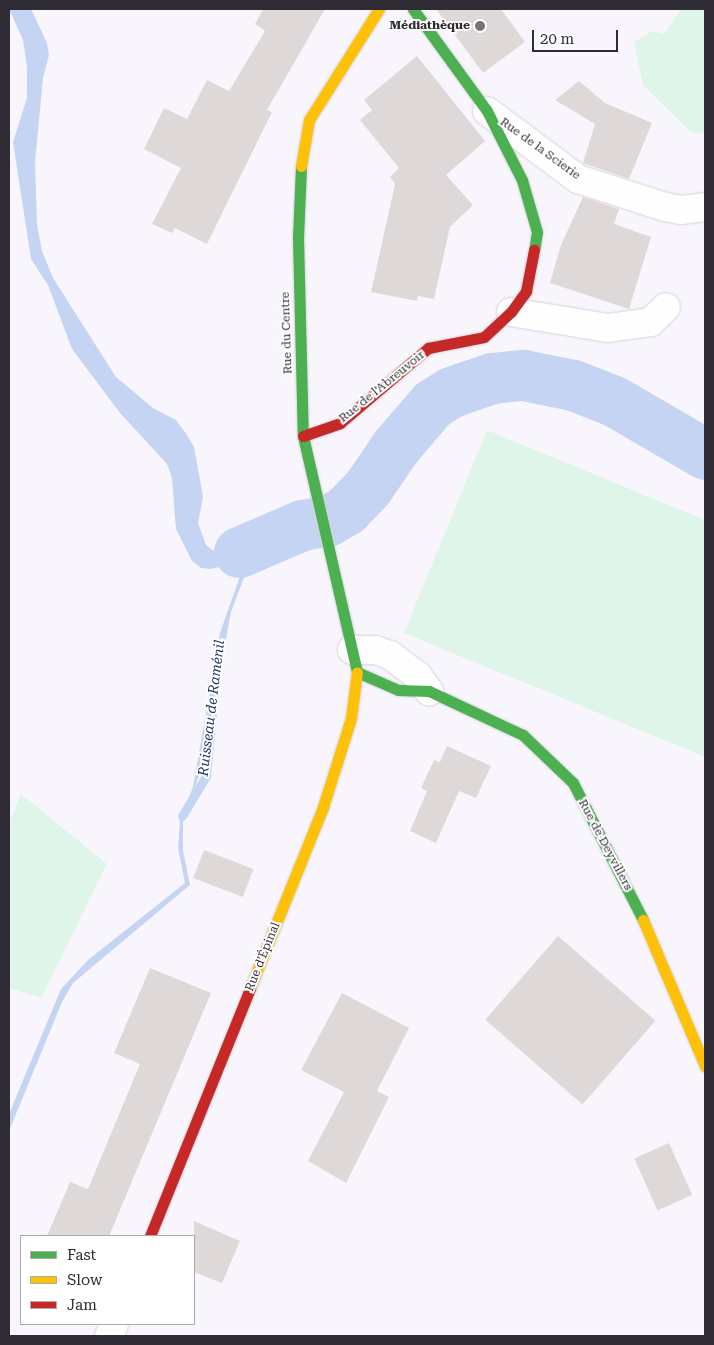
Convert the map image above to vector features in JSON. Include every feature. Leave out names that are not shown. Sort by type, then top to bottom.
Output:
[{"type":"street","name":"Rue du Centre","points":[[354,661],[303,436],[298,238],[303,154],[309,120],[379,9]]},
{"type":"street","name":"Rue de l’Abreuvoir","points":[[303,436],[340,423],[428,348],[484,337],[511,312],[526,291],[537,232],[522,180],[488,111],[413,9]]},
{"type":"street","name":"Rue de la Scierie","points":[[488,111],[578,179],[697,212]]},
{"type":"street","points":[[511,312],[608,328],[652,322],[666,307]]},
{"type":"street","name":"Rue de Deyvillers","points":[[354,661],[375,650],[390,654],[418,676],[429,691],[523,735],[573,783],[637,904],[705,1066]]},
{"type":"street","name":"Rue d’Épinal","points":[[150,1235],[329,792],[351,718],[354,661]]},
{"type":"green space","points":[[682,9],[705,9],[705,134],[691,132],[643,85],[634,42],[652,31],[663,34]]},
{"type":"green space","points":[[487,430],[705,520],[705,757],[404,633]]},
{"type":"green space","points":[[21,794],[107,864],[41,998],[9,988],[9,823]]},
{"type":"water","points":[[9,9],[31,9],[47,43],[49,55],[43,78],[35,162],[37,225],[42,251],[53,278],[116,377],[153,408],[176,420],[194,447],[203,497],[198,523],[206,545],[212,550],[225,550],[272,519],[299,511],[306,536],[251,559],[231,612],[201,770],[183,821],[183,851],[190,885],[73,983],[62,1002],[9,1131],[9,1114],[61,989],[88,960],[185,883],[178,848],[180,820],[193,787],[220,633],[245,562],[210,569],[201,568],[192,561],[176,529],[172,478],[167,464],[120,413],[72,349],[48,285],[31,259],[13,142],[27,98],[27,67],[23,40]]},
{"type":"building","points":[[263,9],[325,9],[267,110],[272,112],[207,244],[175,228],[172,233],[152,224],[181,168],[144,149],[164,108],[187,119],[207,80],[229,91],[265,31],[255,24]]},
{"type":"building","name":"Médiathèque","points":[[436,9],[501,9],[525,42],[483,73]]},
{"type":"building","points":[[417,56],[485,141],[446,175],[473,205],[450,227],[434,299],[418,296],[417,301],[371,292],[395,184],[390,177],[399,168],[360,120],[372,110],[364,100]]},
{"type":"building","points":[[579,81],[605,103],[652,123],[629,179],[583,163],[595,124],[555,100]]},
{"type":"building","points":[[583,197],[619,209],[614,224],[651,237],[629,309],[550,283],[561,245]]},
{"type":"building","points":[[447,746],[491,766],[476,798],[459,791],[436,843],[410,831],[427,791],[421,788],[434,760],[440,762]]},
{"type":"building","points":[[204,850],[253,869],[243,897],[193,878]]},
{"type":"building","points":[[558,936],[655,1021],[583,1104],[485,1020]]},
{"type":"building","points":[[150,968],[211,993],[109,1235],[47,1235],[70,1182],[88,1189],[140,1064],[114,1053]]},
{"type":"building","points":[[342,993],[409,1028],[377,1091],[389,1097],[346,1183],[308,1161],[344,1092],[301,1070]]},
{"type":"building","points":[[669,1143],[692,1195],[657,1211],[634,1158]]},
{"type":"building","points":[[194,1221],[240,1241],[222,1283],[195,1272]]},
{"type":"waterway","points":[[239,552],[302,525],[329,520],[346,510],[368,487],[396,446],[432,404],[451,392],[492,378],[523,375],[573,385],[614,401],[705,454]]},
{"type":"waterway","name":"Ruisseau de Raménil","points":[[182,816],[206,776],[214,692]]},
{"type":"traffic: fast","points":[[413,9],[487,111],[522,180],[537,232],[534,250]]},
{"type":"traffic: fast","points":[[301,166],[298,238],[303,436],[357,672]]},
{"type":"traffic: fast","points":[[357,672],[398,690],[429,691],[523,735],[573,783],[643,920]]},
{"type":"traffic: slow","points":[[301,166],[309,120],[379,9]]},
{"type":"traffic: slow","points":[[250,988],[323,807],[351,718],[357,672]]},
{"type":"traffic: slow","points":[[643,920],[705,1066]]},
{"type":"traffic: jam","points":[[303,436],[340,423],[428,348],[484,337],[511,312],[526,291],[534,250]]},
{"type":"traffic: jam","points":[[150,1235],[250,988]]},
{"type":"place","name":"Médiathèque","points":[[480,26]]}]
